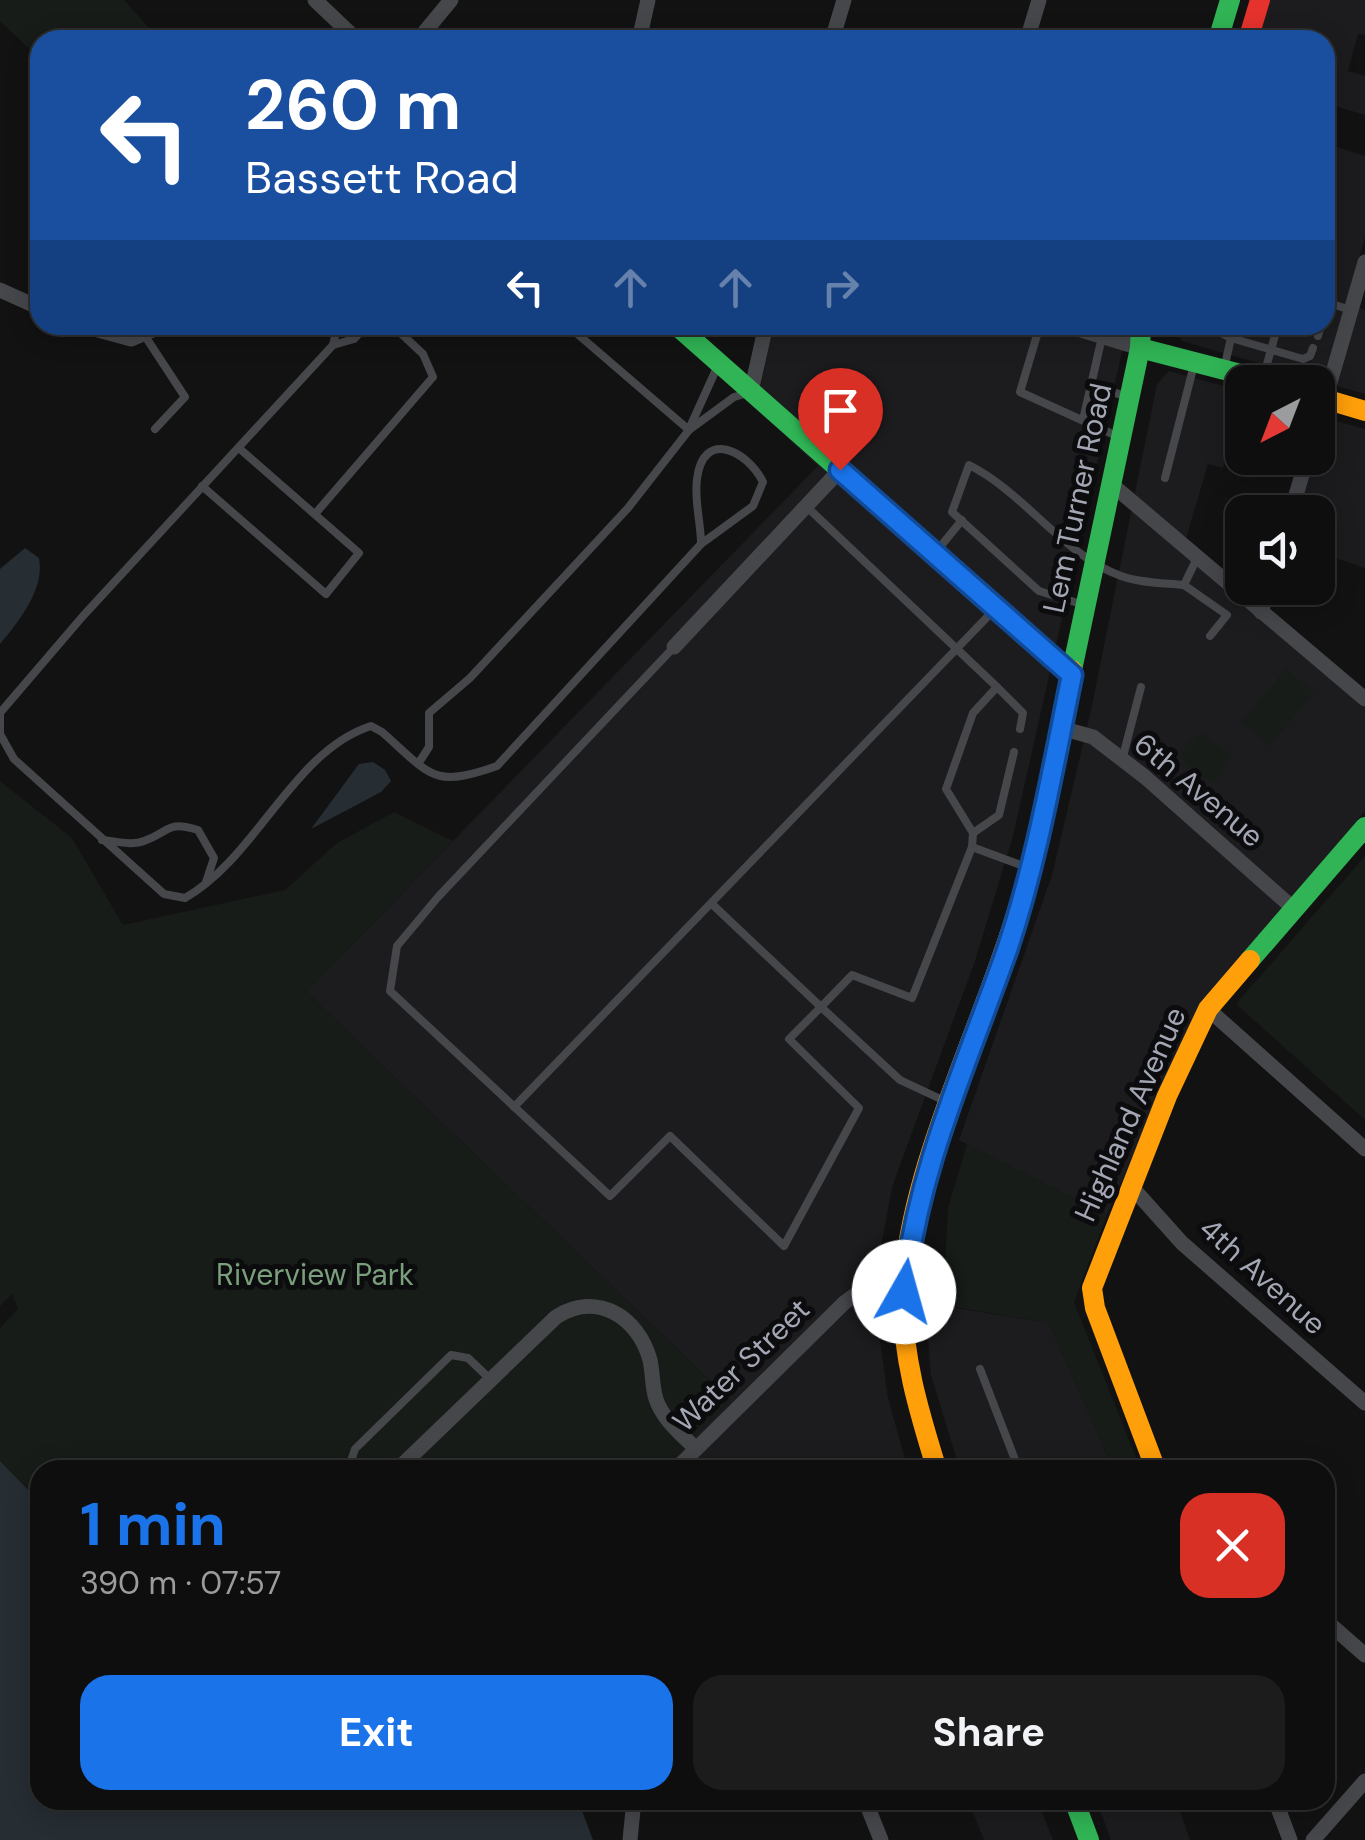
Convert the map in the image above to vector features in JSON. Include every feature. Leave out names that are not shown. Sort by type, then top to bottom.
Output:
[{"type":"main road","points":[[1221,30],[1230,0]]},
{"type":"main road","points":[[1251,30],[1260,0]]},
{"type":"main road","points":[[687,335],[1072,675]]},
{"type":"main road","name":"Lem Turner Road","points":[[934,1460],[914,1401],[905,1346],[904,1292],[920,1193],[1008,946],[1030,868],[1141,335]]},
{"type":"main road","name":"Lem Turner Road","points":[[1140,348],[1148,335]]},
{"type":"main road","points":[[1140,348],[1224,369]]},
{"type":"main road","points":[[1335,402],[1365,411]]},
{"type":"main road","name":"Highland Avenue","points":[[1152,1460],[1092,1288],[1130,1185],[1208,1009],[1365,827]]},
{"type":"main road","points":[[1078,1810],[1089,1840]]},
{"type":"street","points":[[315,0],[346,30]]},
{"type":"street","points":[[426,30],[450,0]]},
{"type":"street","points":[[641,30],[648,0]]},
{"type":"street","points":[[835,30],[844,0]]},
{"type":"street","points":[[1031,30],[1039,0]]},
{"type":"street","points":[[1332,365],[1365,262]]},
{"type":"street","points":[[0,290],[30,304]]},
{"type":"street","points":[[107,335],[145,336]]},
{"type":"street","points":[[752,392],[764,335]]},
{"type":"street","points":[[1099,335],[1140,348]]},
{"type":"street","points":[[674,647],[840,470]]},
{"type":"street","points":[[1110,483],[1365,700]]},
{"type":"street","points":[[1261,612],[1263,605]]},
{"type":"street","name":"6th Avenue","points":[[1061,728],[1093,737],[1294,908]]},
{"type":"street","points":[[1208,1009],[1365,1149]]},
{"type":"street","name":"4th Avenue","points":[[1130,1185],[1182,1243],[1365,1404]]},
{"type":"street","name":"Water Street","points":[[683,1460],[859,1292],[904,1292]]},
{"type":"street","points":[[407,1460],[556,1317],[575,1305],[597,1306],[621,1316],[642,1339],[656,1399],[668,1420],[694,1447]]},
{"type":"street","points":[[1335,1629],[1365,1655]]},
{"type":"street","points":[[1313,1840],[1365,1781]]},
{"type":"street","points":[[630,1840],[633,1810]]},
{"type":"street","points":[[870,1810],[881,1840]]},
{"type":"street","points":[[1279,1810],[1290,1840]]},
{"type":"lane","points":[[1335,307],[1351,310]]},
{"type":"lane","points":[[336,335],[333,345],[0,714],[0,734],[14,759],[164,894],[184,898],[205,887],[242,852],[322,754],[358,730],[372,726],[440,777],[456,780],[497,766],[701,544],[752,506],[763,482],[754,463],[739,451],[726,448],[707,457],[698,471],[701,544]]},
{"type":"lane","points":[[333,345],[357,335]]},
{"type":"lane","points":[[315,514],[433,378],[423,354],[403,335]]},
{"type":"lane","points":[[578,335],[688,430]]},
{"type":"lane","points":[[1037,335],[1020,392],[1120,437]]},
{"type":"lane","points":[[1226,335],[1303,358],[1310,356],[1313,348]]},
{"type":"lane","points":[[1265,365],[1275,335]]},
{"type":"lane","points":[[145,336],[185,398],[177,410],[154,428]]},
{"type":"lane","points":[[1084,420],[1102,336]]},
{"type":"lane","points":[[1224,369],[1232,338]]},
{"type":"lane","points":[[1165,478],[1196,361]]},
{"type":"lane","points":[[418,764],[428,747],[429,712],[470,678],[628,508],[688,430],[719,363]]},
{"type":"lane","points":[[1091,387],[1127,396]]},
{"type":"lane","points":[[688,430],[734,398],[752,392]]},
{"type":"lane","points":[[202,486],[326,594],[358,553],[240,449]]},
{"type":"lane","points":[[1086,605],[1039,591],[952,512],[969,465],[993,477],[1094,563],[1124,577],[1184,585],[1226,615],[1210,636]]},
{"type":"lane","points":[[807,507],[1024,712],[1020,729]]},
{"type":"lane","points":[[934,554],[962,520]]},
{"type":"lane","points":[[1184,585],[1198,558]]},
{"type":"lane","points":[[514,1106],[995,608]]},
{"type":"lane","points":[[674,647],[438,897],[397,946],[390,991],[610,1196],[670,1136],[784,1246],[860,1108],[789,1039],[852,975],[912,998],[972,847],[973,833],[946,789],[974,713],[997,687]]},
{"type":"lane","points":[[1122,760],[1141,687]]},
{"type":"lane","points":[[973,833],[999,815],[1014,752]]},
{"type":"lane","points":[[102,840],[140,844],[165,827],[180,824],[198,830],[214,858],[205,887]]},
{"type":"lane","points":[[972,847],[1030,868]]},
{"type":"lane","points":[[712,904],[900,1080],[951,1104]]},
{"type":"lane","points":[[351,1460],[355,1449],[451,1355],[468,1358],[491,1380]]},
{"type":"lane","points":[[980,1370],[1015,1460]]},
{"type":"shaded area","points":[[1269,0],[1365,0],[1365,35],[1358,34],[1348,71],[1365,76],[1365,115],[1335,106],[1335,30],[1260,30]]},
{"type":"shaded area","points":[[1335,146],[1365,156],[1365,237],[1346,303],[1365,310],[1365,394],[1335,385],[1335,365],[1265,365],[1182,341],[1178,335],[1335,335]]},
{"type":"shaded area","points":[[771,335],[1126,335],[1013,836],[975,961],[892,1187],[880,1253],[878,1327],[888,1398],[905,1460],[671,1460],[730,1400],[306,992],[818,466],[756,409]]},
{"type":"shaded area","points":[[1169,371],[1225,386],[1223,468],[1208,464],[1182,552],[1225,588],[1225,605],[1245,605],[1365,707],[1365,811],[1200,1004],[1107,1215],[959,1140],[1052,875],[1091,710],[1157,384]]},
{"type":"shaded area","points":[[1335,421],[1365,429],[1365,568],[1335,558],[1335,495],[1302,495],[1309,475],[1335,475]]},
{"type":"shaded area","points":[[25,548],[39,558],[38,581],[29,604],[0,644],[0,569]]},
{"type":"shaded area","points":[[373,762],[385,770],[391,781],[381,792],[311,829],[359,764]]},
{"type":"shaded area","points":[[925,1303],[1049,1323],[1110,1460],[957,1460],[931,1375]]},
{"type":"shaded area","points":[[0,1461],[30,1492],[30,1810],[582,1810],[593,1840],[0,1840]]},
{"type":"shaded area","points":[[972,1810],[1041,1810],[1053,1840],[984,1840]]},
{"type":"shaded area","points":[[1100,1810],[1180,1810],[1190,1840],[1111,1840]]},
{"type":"green space","points":[[0,0],[124,0],[151,30],[30,30],[30,50],[0,21]]},
{"type":"green space","points":[[1286,669],[1314,693],[1269,746],[1241,722]]},
{"type":"green space","points":[[1202,733],[1230,753],[1216,783],[1196,774],[1181,758],[1187,743]]},
{"type":"green space","name":"Riverview Park","points":[[0,781],[72,838],[123,925],[285,890],[337,843],[394,812],[453,841],[306,992],[731,1401],[671,1460],[30,1460],[30,1492],[0,1461],[0,1328],[18,1309],[12,1294],[0,1306]]},
{"type":"green space","points":[[1365,856],[1365,1120],[1236,1004]]},
{"type":"green space","points":[[967,1144],[1107,1215],[1074,1302],[1137,1460],[1110,1460],[1049,1323],[943,1305],[948,1208]]},
{"type":"traffic: fast","points":[[1221,30],[1230,0]]},
{"type":"traffic: fast","points":[[687,335],[1072,675]]},
{"type":"traffic: fast","points":[[1072,670],[1141,335]]},
{"type":"traffic: fast","points":[[1140,348],[1225,370]]},
{"type":"traffic: fast","points":[[1250,960],[1365,827]]},
{"type":"traffic: fast","points":[[1078,1810],[1089,1840]]},
{"type":"traffic: slow","points":[[1335,402],[1365,411]]},
{"type":"traffic: slow","points":[[934,1460],[905,1337],[903,1292],[908,1247],[931,1153],[1023,890],[1072,670]]},
{"type":"traffic: slow","points":[[1152,1460],[1095,1308],[1092,1288],[1167,1096],[1208,1009],[1250,960]]},
{"type":"traffic: jam","points":[[1251,30],[1260,0]]},
{"type":"route","points":[[840,470],[1072,675],[1030,868],[1008,946],[930,1156],[910,1237],[904,1292]]}]
